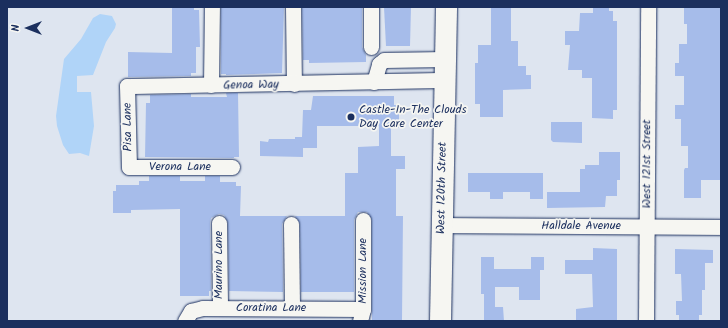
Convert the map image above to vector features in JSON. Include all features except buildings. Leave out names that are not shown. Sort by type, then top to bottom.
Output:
[{"type":"street","points":[[211,85],[212,7]]},
{"type":"street","points":[[293,7],[294,84]]},
{"type":"street","points":[[371,7],[371,47]]},
{"type":"street","name":"West 120th Street","points":[[440,321],[446,7]]},
{"type":"street","name":"West 121st Street","points":[[646,321],[648,7]]},
{"type":"street","points":[[374,82],[380,64],[384,60],[445,59]]},
{"type":"street","name":"Genoa Way","points":[[127,86],[445,80]]},
{"type":"street","name":"Pisa Lane","points":[[127,86],[129,167]]},
{"type":"street","name":"Verona Lane","points":[[129,167],[232,167]]},
{"type":"street","name":"Mission Lane","points":[[361,315],[363,220]]},
{"type":"street","name":"Maurino Lane","points":[[219,223],[220,308]]},
{"type":"street","points":[[291,224],[292,308]]},
{"type":"street","name":"Halldale Avenue","points":[[441,225],[721,227]]},
{"type":"street","name":"Coratina Lane","points":[[185,321],[191,311],[203,308],[292,308],[361,315]]},
{"type":"water","points":[[100,14],[112,16],[116,24],[115,28],[106,42],[93,75],[77,76],[77,92],[91,92],[94,126],[89,156],[80,153],[69,154],[63,145],[57,126],[56,116],[64,59],[81,39],[93,18]]},
{"type":"place","name":"Castle-In-The Clouds Day Care Center","points":[[351,117]]}]
